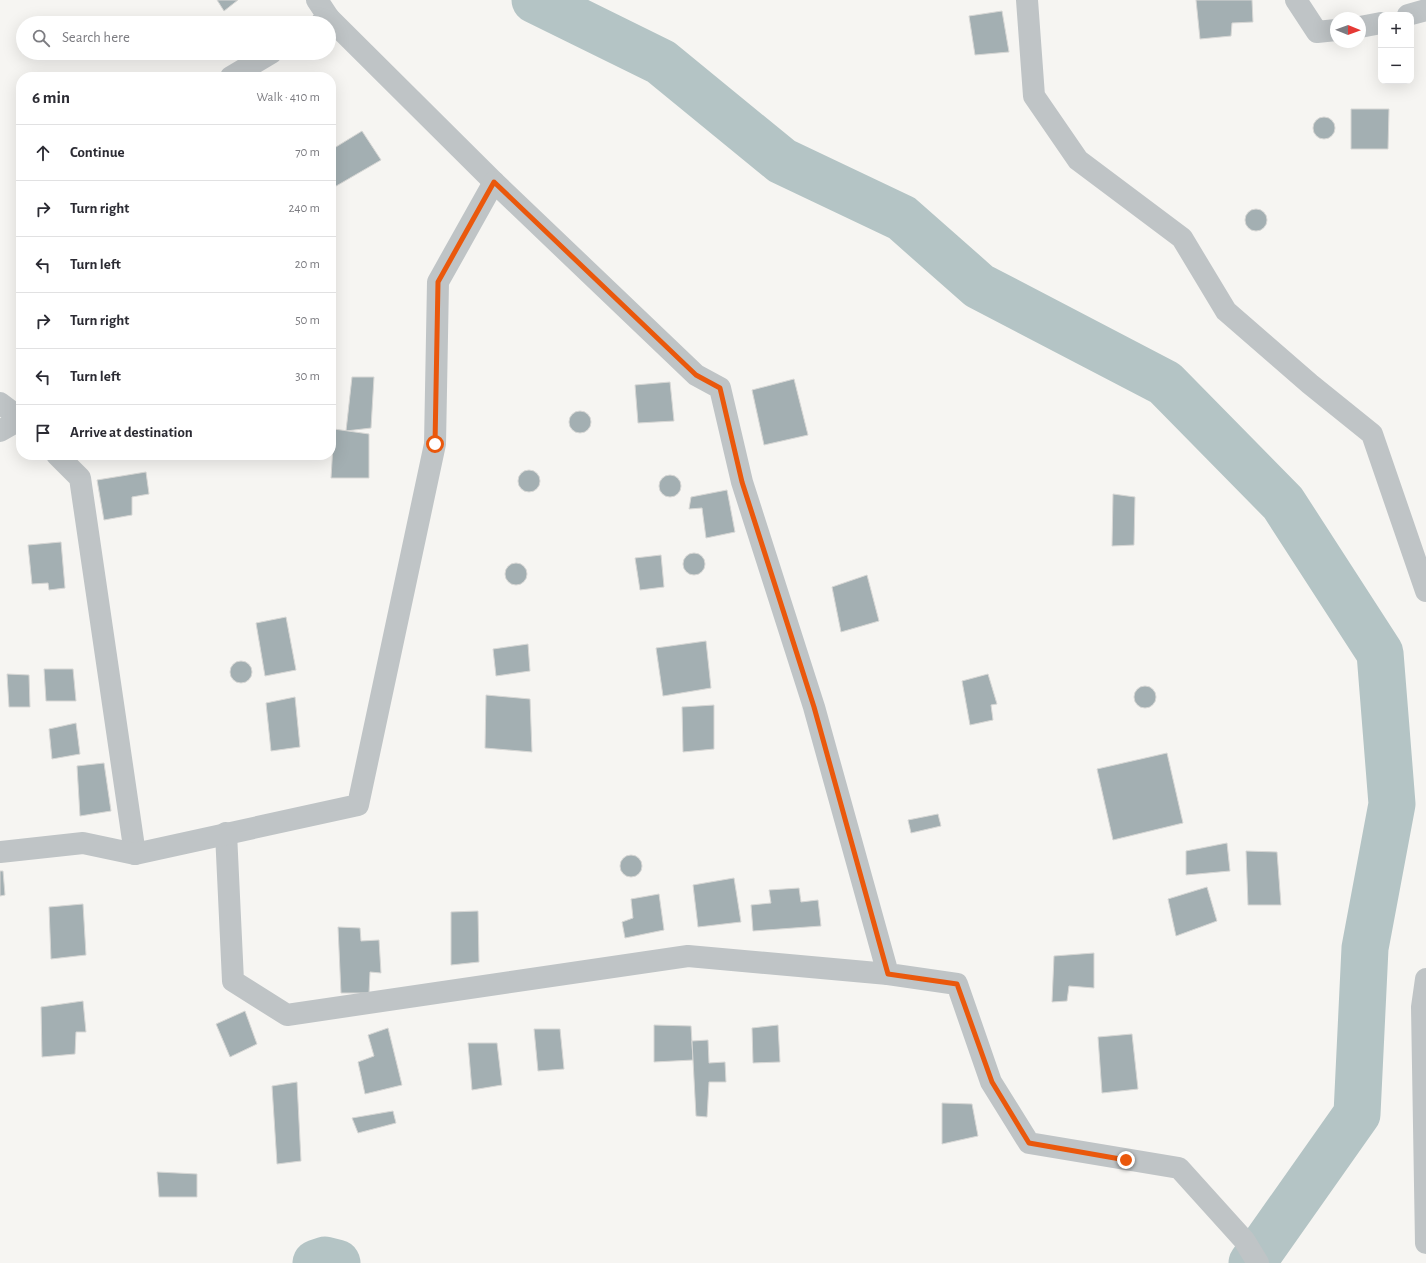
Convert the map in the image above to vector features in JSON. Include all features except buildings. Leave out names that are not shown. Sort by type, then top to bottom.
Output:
[{"type":"street","points":[[318,0],[323,16]]},
{"type":"street","points":[[1027,0],[1034,96],[1078,160],[1182,238],[1226,311],[1310,384],[1372,434],[1426,591]]},
{"type":"street","points":[[1296,0],[1317,32],[1330,31]]},
{"type":"street","points":[[1414,13],[1426,10]]},
{"type":"street","points":[[1366,26],[1378,24]]},
{"type":"street","points":[[336,31],[696,375],[720,388],[742,482],[814,707],[888,974]]},
{"type":"street","points":[[239,72],[259,60]]},
{"type":"street","points":[[0,852],[83,843],[135,854],[358,805],[435,444],[438,282],[494,182]]},
{"type":"street","points":[[0,403],[16,414]]},
{"type":"street","points":[[0,431],[16,421]]},
{"type":"street","points":[[62,460],[80,478],[135,854]]},
{"type":"street","points":[[226,833],[233,981],[287,1015],[688,956],[888,974],[957,984],[992,1082],[1029,1143],[1179,1168],[1244,1240],[1258,1263]]},
{"type":"street","points":[[1426,979],[1422,1007],[1426,1243]]},
{"type":"waterway","points":[[535,0],[661,62],[782,161],[902,218],[979,286],[1165,383],[1283,503],[1380,653],[1392,804],[1365,948],[1357,1114],[1252,1263]]},
{"type":"waterway","points":[[316,1263],[325,1260],[337,1263]]},
{"type":"route","points":[[435,444],[438,282],[494,182],[696,375],[720,388],[742,482],[814,707],[888,974],[957,984],[992,1082],[1029,1143],[1126,1160]]}]
